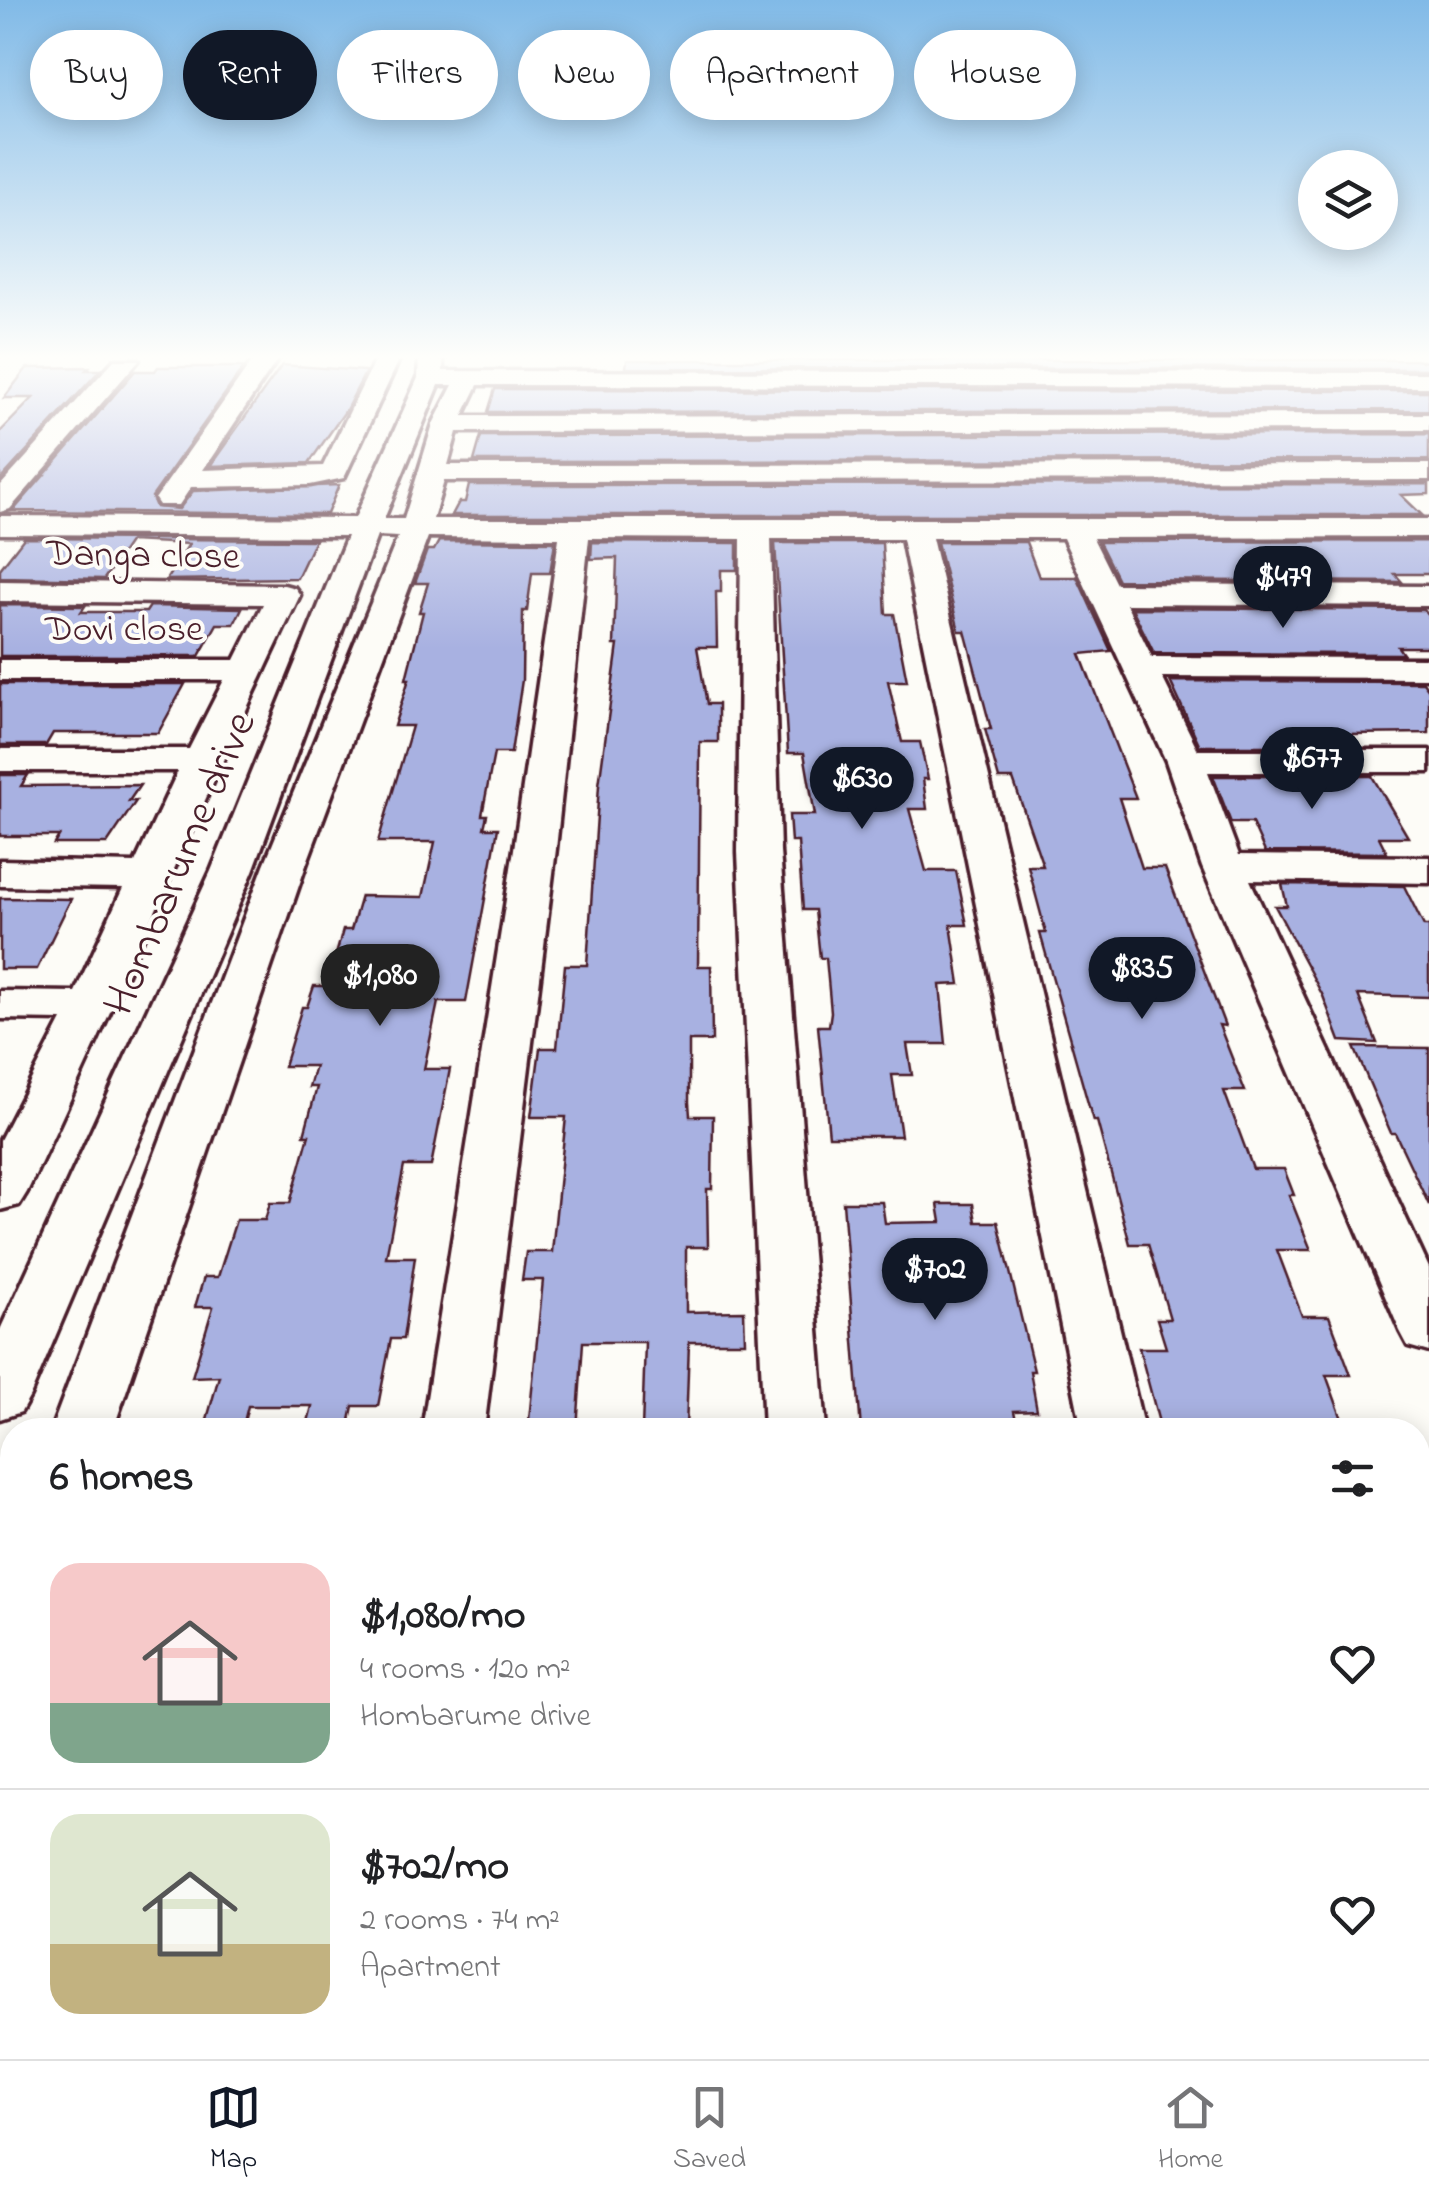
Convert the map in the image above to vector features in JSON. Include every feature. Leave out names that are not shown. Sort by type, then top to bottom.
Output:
[{"type":"street","points":[[0,503],[42,456]]},
{"type":"street","points":[[150,552],[183,479],[199,456]]},
{"type":"street","points":[[183,479],[310,477],[334,472],[342,456]]},
{"type":"street","name":"Hombarume drive","points":[[0,1396],[232,871],[366,527],[401,456]]},
{"type":"street","points":[[86,1418],[286,866],[416,528],[436,456]]},
{"type":"street","points":[[1286,456],[1338,528],[1396,596]]},
{"type":"street","points":[[431,472],[1429,472]]},
{"type":"street","points":[[0,525],[150,552],[366,527],[1429,528]]},
{"type":"street","points":[[454,1418],[535,849],[575,529]]},
{"type":"street","points":[[915,529],[1110,1418]]},
{"type":"street","points":[[756,530],[759,852],[794,1418]]},
{"type":"street","points":[[1074,530],[1185,761],[1222,867],[1429,1331]]},
{"type":"street","name":"Danga close","points":[[0,592],[150,552],[284,595],[248,670]]},
{"type":"street","points":[[1107,594],[1429,596]]},
{"type":"street","points":[[1142,667],[1429,668]]},
{"type":"street","name":"Dovi close","points":[[0,670],[248,670]]},
{"type":"street","points":[[4,1176],[92,1006],[202,760],[248,670]]},
{"type":"street","points":[[0,760],[202,760]]},
{"type":"street","points":[[1185,761],[1429,762]]},
{"type":"street","points":[[1222,867],[1429,870]]},
{"type":"street","points":[[0,873],[150,876]]},
{"type":"street","points":[[0,1005],[92,1006]]},
{"type":"building","points":[[0,456],[22,456],[0,480]]},
{"type":"building","points":[[61,456],[181,456],[152,497],[156,507],[179,509],[193,491],[339,485],[327,514],[13,511]]},
{"type":"building","points":[[217,456],[314,456],[309,463],[210,466]]},
{"type":"building","points":[[475,456],[1429,456],[1429,460],[474,461]]},
{"type":"building","points":[[1429,484],[1429,494],[1401,495],[1422,515],[452,515],[459,502],[465,502],[469,485]]},
{"type":"building","points":[[24,538],[315,540],[297,578],[166,580],[189,544],[130,541],[104,579],[0,577],[0,569]]},
{"type":"building","points":[[439,541],[555,542],[550,573],[532,573],[527,611],[523,611],[522,680],[511,753],[494,753],[482,815],[487,815],[484,828],[498,828],[466,1002],[438,1002],[424,1069],[450,1069],[431,1166],[404,1166],[386,1257],[415,1257],[403,1339],[391,1339],[378,1406],[353,1406],[350,1418],[309,1418],[312,1406],[248,1406],[245,1418],[207,1418],[219,1376],[192,1377],[213,1307],[195,1307],[204,1277],[218,1277],[236,1220],[265,1220],[270,1203],[290,1203],[309,1135],[304,1135],[317,1087],[309,1087],[315,1066],[284,1066],[302,1007],[307,1007],[314,986],[327,986],[343,930],[351,930],[361,896],[423,897],[435,842],[378,842],[412,726],[394,726],[409,679],[423,612],[419,612],[428,583],[415,583],[427,550],[434,550]]},
{"type":"building","points":[[1429,541],[1429,574],[1395,574],[1402,582],[1118,580],[1099,542]]},
{"type":"building","points":[[592,542],[737,543],[737,570],[721,570],[721,592],[716,592],[717,647],[697,647],[707,704],[718,704],[718,742],[700,742],[698,966],[711,966],[712,1041],[689,1041],[689,1102],[690,1116],[713,1116],[712,1189],[707,1189],[708,1247],[686,1247],[686,1312],[744,1311],[745,1342],[689,1342],[686,1418],[642,1418],[645,1342],[583,1342],[578,1418],[529,1418],[543,1280],[522,1280],[526,1252],[552,1252],[566,1117],[531,1117],[540,1048],[557,1048],[565,965],[587,965],[599,785],[618,645],[614,645],[617,558],[591,559]]},
{"type":"building","points":[[937,542],[1026,542],[1039,577],[1077,577],[1111,651],[1080,654],[1136,798],[1119,798],[1142,868],[1165,868],[1225,1026],[1219,1025],[1245,1091],[1224,1091],[1253,1169],[1284,1169],[1294,1195],[1289,1195],[1311,1250],[1277,1250],[1302,1316],[1329,1316],[1351,1375],[1326,1375],[1342,1418],[1158,1418],[1139,1348],[1166,1348],[1157,1319],[1170,1319],[1148,1244],[1130,1244],[1040,933],[1046,933],[1028,866],[1043,866],[1013,779],[999,779],[985,729],[991,729],[965,631],[959,631]]},
{"type":"building","points":[[775,543],[882,543],[886,614],[894,614],[907,681],[888,681],[902,742],[920,742],[928,779],[923,779],[927,809],[909,809],[926,871],[956,871],[967,925],[951,925],[960,984],[940,985],[946,1044],[907,1044],[912,1075],[892,1075],[901,1136],[829,1136],[818,1026],[829,1026],[831,1012],[826,958],[820,958],[815,910],[803,910],[798,842],[791,842],[789,815],[815,815],[804,753],[788,753]]},
{"type":"building","points":[[0,605],[85,606],[81,612],[146,612],[150,606],[242,608],[234,624],[217,624],[199,656],[0,656]]},
{"type":"building","points":[[1132,608],[1424,610],[1429,616],[1429,647],[1398,647],[1403,654],[1154,653]]},
{"type":"building","points":[[1170,681],[1423,682],[1429,690],[1429,733],[1347,734],[1354,746],[1200,746]]},
{"type":"building","points":[[0,684],[185,684],[158,733],[53,733],[46,745],[0,745]]},
{"type":"building","points":[[0,775],[28,775],[21,786],[140,785],[129,801],[136,801],[107,844],[54,844],[59,836],[0,836]]},
{"type":"building","points":[[1213,776],[1372,776],[1408,837],[1379,837],[1387,853],[1265,852],[1252,823],[1231,823]]},
{"type":"building","points":[[1282,884],[1404,886],[1424,926],[1429,926],[1429,997],[1358,995],[1377,1043],[1340,1041],[1323,996],[1275,906],[1287,906]]},
{"type":"building","points":[[0,898],[71,899],[37,969],[0,969]]},
{"type":"building","points":[[1354,1047],[1429,1048],[1429,1205],[1395,1133],[1391,1133]]},
{"type":"building","points":[[843,1202],[882,1202],[885,1223],[941,1222],[938,1204],[973,1204],[976,1222],[998,1222],[1034,1371],[1030,1371],[1037,1410],[1014,1411],[1015,1418],[860,1418]]}]
